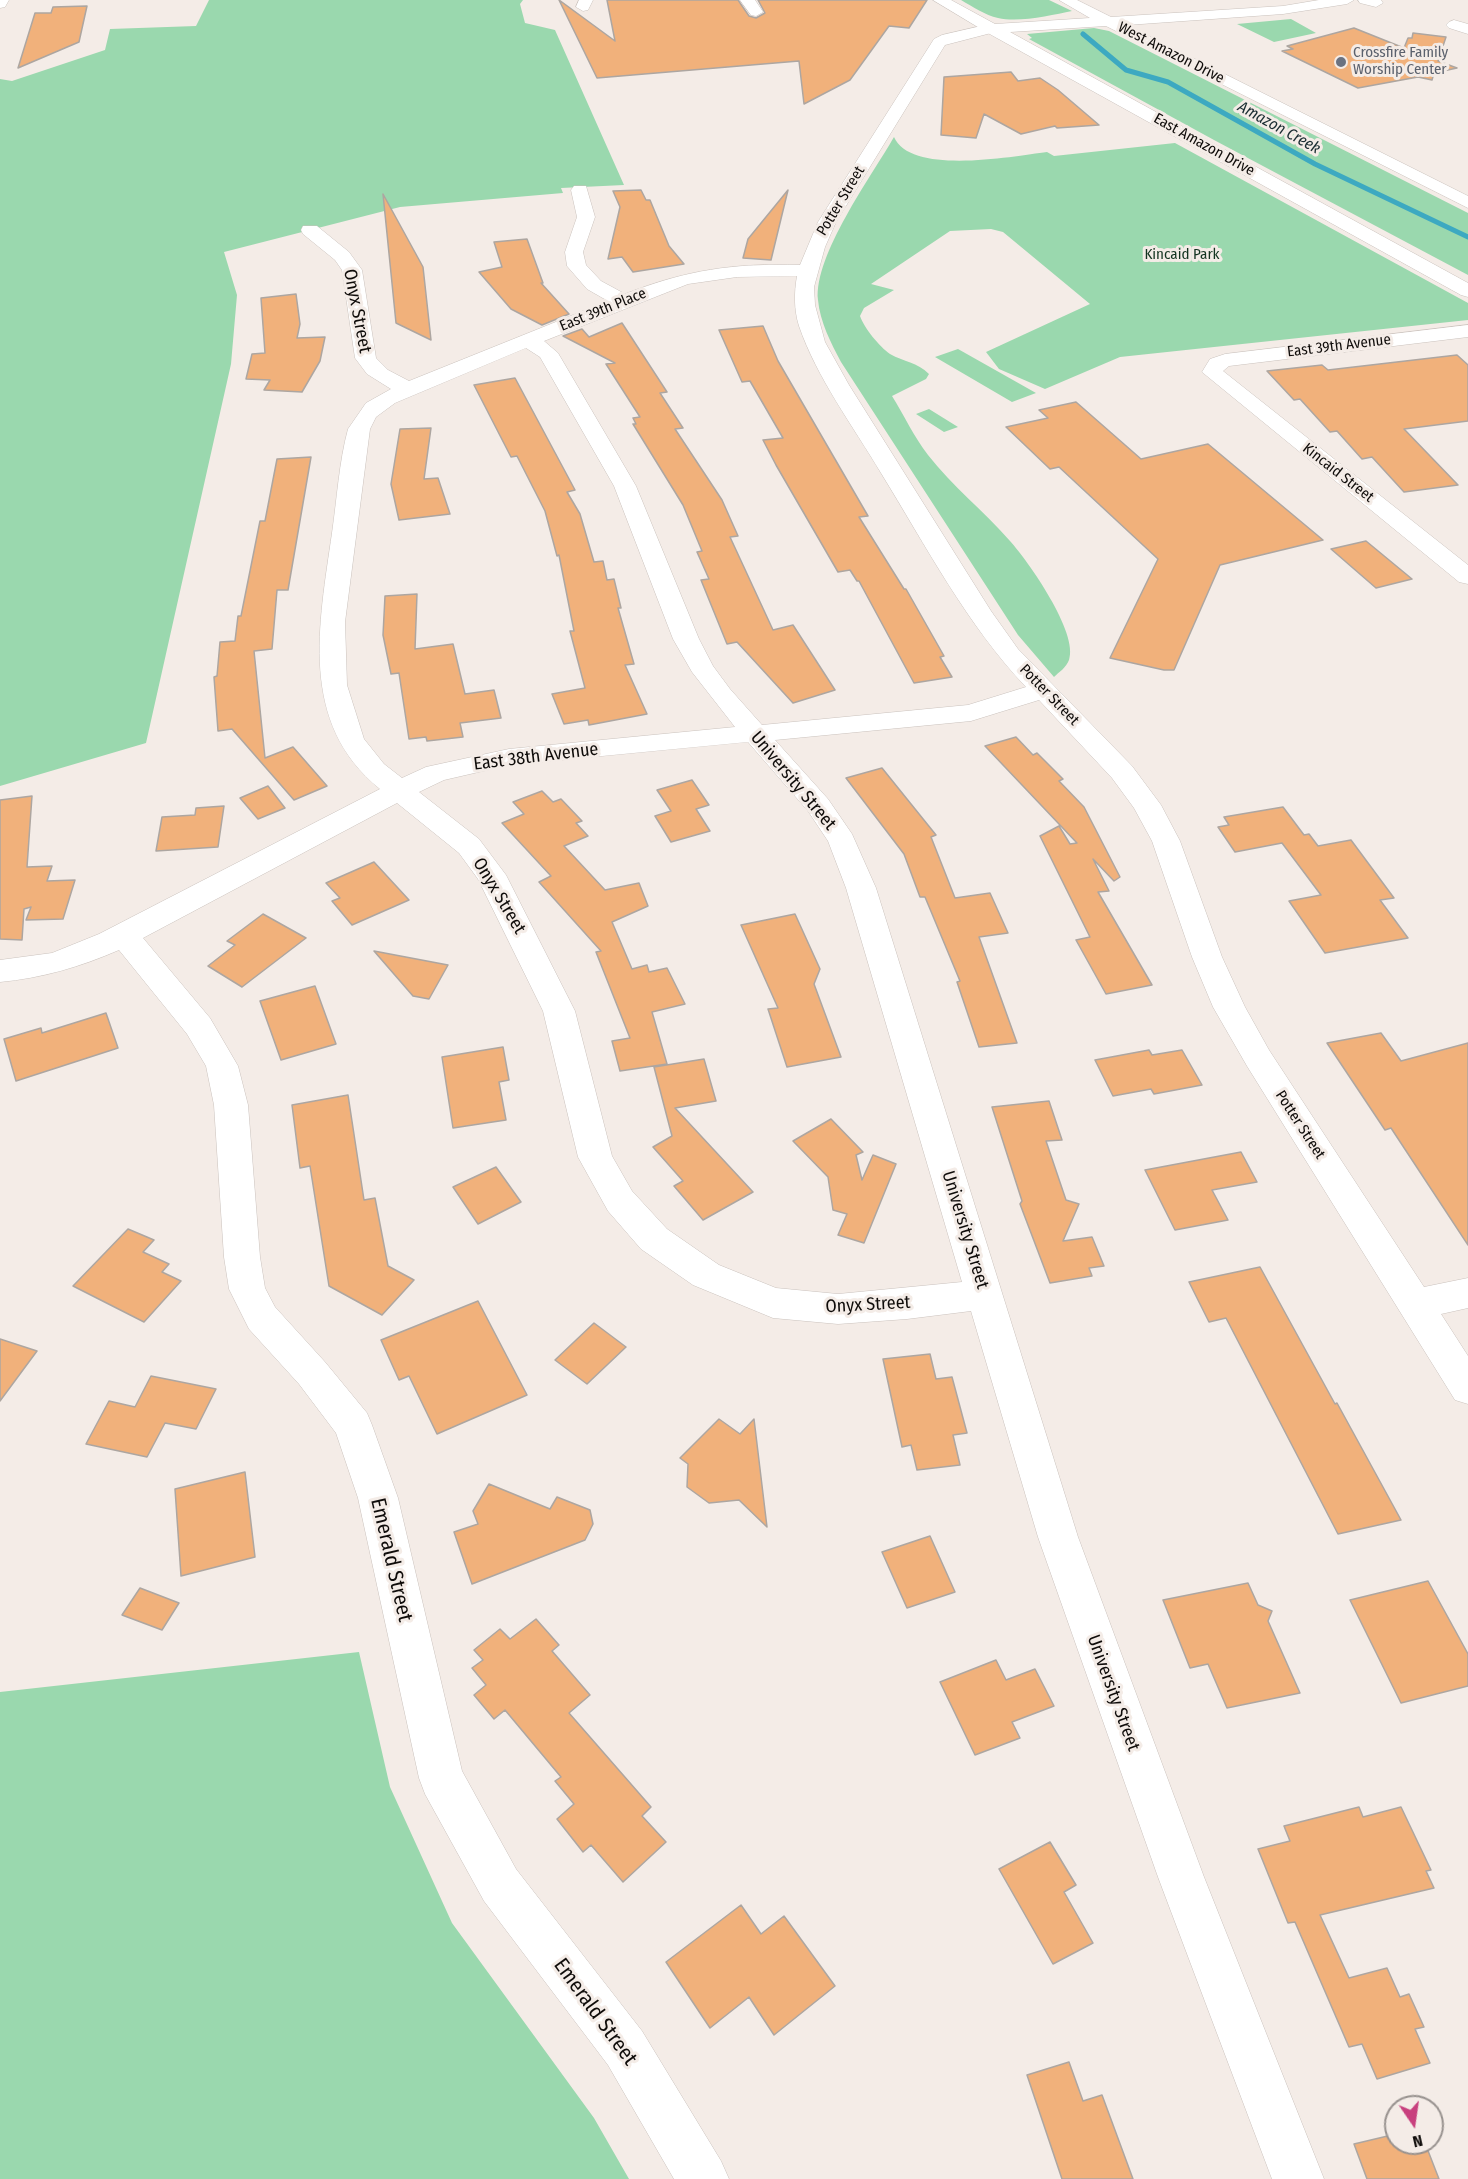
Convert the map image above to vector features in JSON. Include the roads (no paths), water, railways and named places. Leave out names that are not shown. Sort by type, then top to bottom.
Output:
[{"type":"street","name":"East Amazon Drive","points":[[940,0],[1468,291]]},
{"type":"street","name":"West Amazon Drive","points":[[1066,0],[1468,203]]},
{"type":"street","name":"Potter Street","points":[[1347,0],[1283,10],[990,29],[947,38],[939,42],[827,222],[814,248],[803,295],[807,324],[819,353],[980,613],[1009,654],[1122,772],[1147,805],[1166,841],[1208,957],[1229,1007],[1258,1058],[1468,1388]]},
{"type":"street","points":[[580,190],[586,217],[574,252],[577,266],[594,285],[623,301]]},
{"type":"street","name":"Onyx Street","points":[[310,230],[342,256],[352,270],[363,351],[368,363],[383,376],[408,389]]},
{"type":"street","name":"East 39th Place","points":[[408,389],[669,284],[709,274],[759,270],[807,271]]},
{"type":"street","name":"East 39th Avenue","points":[[1213,367],[1225,360],[1468,332]]},
{"type":"street","name":"University Street","points":[[529,341],[548,353],[625,486],[686,639],[701,667],[755,735],[818,805],[842,841],[861,888],[1058,1537],[1181,1877],[1298,2179]]},
{"type":"street","name":"Kincaid Street","points":[[1213,367],[1212,372],[1216,377],[1468,577]]},
{"type":"street","name":"Onyx Street","points":[[408,389],[370,410],[359,424],[332,622],[334,685],[341,713],[351,740],[374,770],[469,846],[491,875],[559,1011],[595,1157],[620,1201],[654,1239],[706,1275],[773,1303],[838,1310],[984,1294]]},
{"type":"street","name":"East 38th Avenue","points":[[0,971],[40,967],[61,961],[123,934],[399,790],[436,773],[509,757],[971,713],[1042,691]]},
{"type":"street","name":"Emerald Street","points":[[123,934],[199,1026],[222,1066],[231,1104],[242,1257],[247,1289],[262,1318],[312,1373],[353,1425],[378,1498],[414,1668],[441,1778],[500,1885],[625,2048],[703,2179]]},
{"type":"street","points":[[1415,1304],[1468,1293]]},
{"type":"waterway","name":"Amazon Creek","points":[[1083,34],[1126,70],[1168,82],[1315,164],[1468,237]]},
{"type":"place","name":"Crossfire Family Worship Center","points":[[1341,62]]},
{"type":"park label","name":"Kincaid Park","points":[[1182,255]]}]
